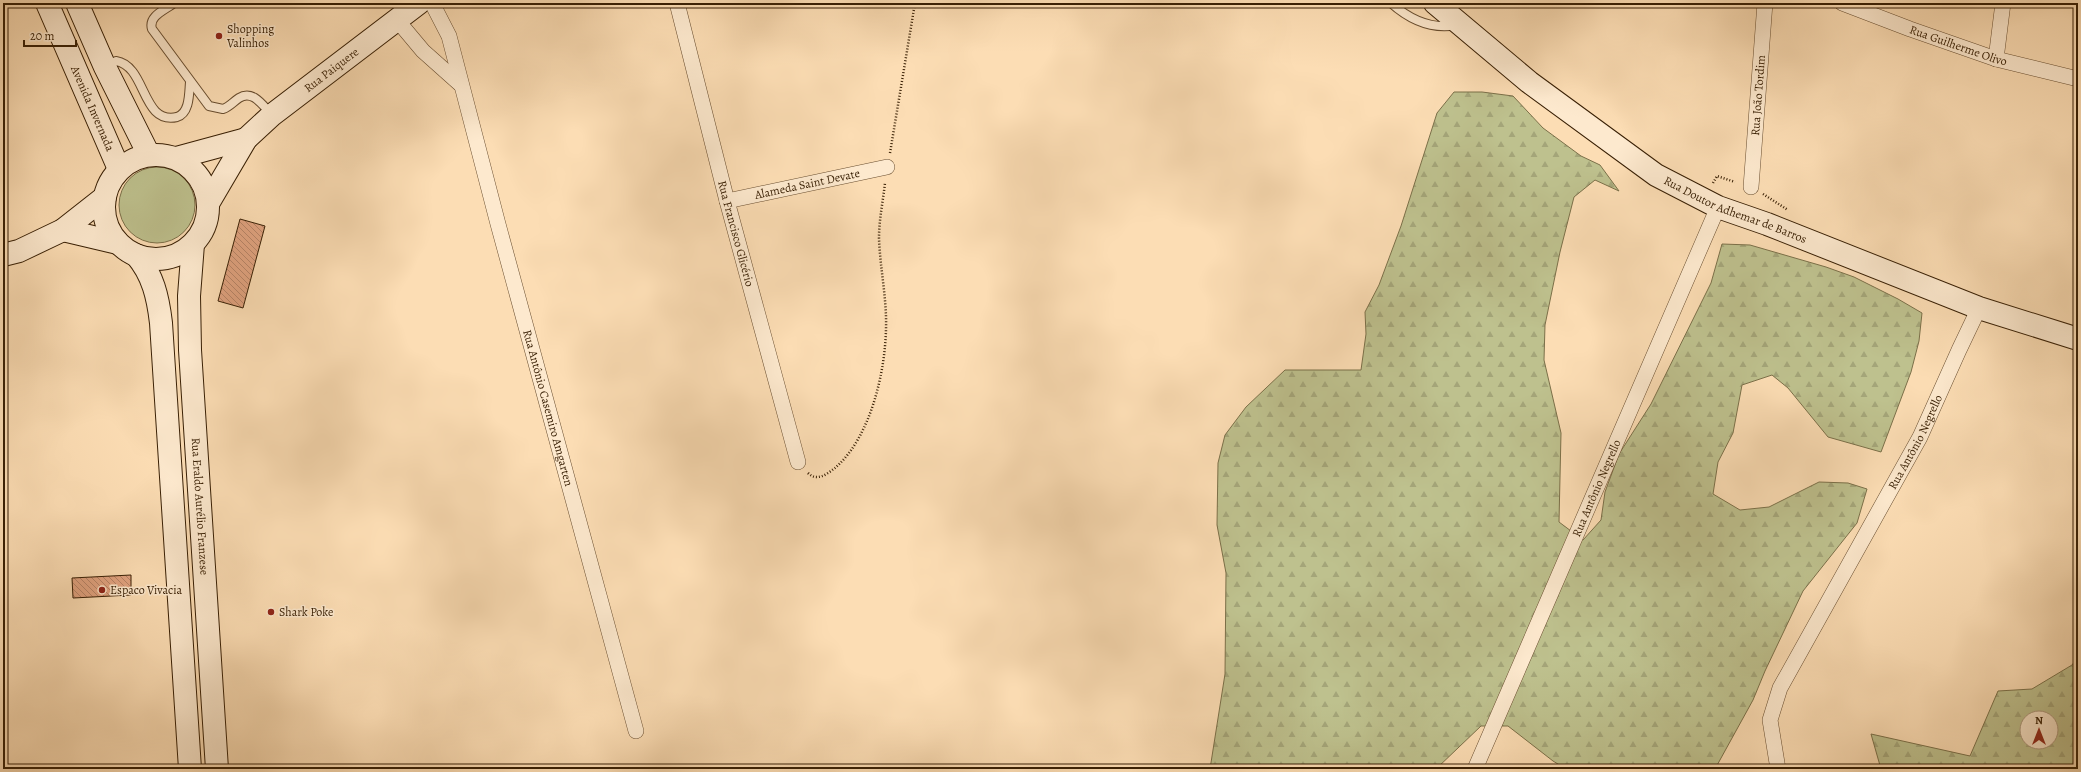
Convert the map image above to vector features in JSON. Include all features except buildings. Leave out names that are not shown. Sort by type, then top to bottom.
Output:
[{"type":"main road","name":"Avenida Invernada","points":[[47,3],[119,169]]},
{"type":"main road","points":[[77,3],[104,67],[149,155]]},
{"type":"main road","name":"Rua Paiquere","points":[[209,202],[246,139],[272,115],[419,3]]},
{"type":"main road","name":"Rua Doutor Adhemar de Barros","points":[[1435,3],[1529,82],[1656,175],[1713,205],[1767,224],[1980,308],[2078,339]]},
{"type":"main road","name":"Rua Paiquere","points":[[176,158],[246,139]]},
{"type":"main road","points":[[118,243],[106,222],[104,197],[110,182],[119,169],[138,158],[149,155],[163,155],[176,158],[188,165],[198,176],[205,188],[209,202],[208,217],[202,232],[193,244],[176,255],[156,259],[136,255]]},
{"type":"main road","points":[[3,255],[19,251],[63,230],[104,197]]},
{"type":"main road","points":[[63,230],[118,243],[136,255],[146,267],[159,302],[190,769]]},
{"type":"main road","name":"Rua Eraldo Aurélio Franzese","points":[[193,244],[189,296],[190,350],[217,769]]},
{"type":"street","name":"Rua Antônio Casemiro Amgarten","points":[[432,3],[449,36],[460,84],[636,731]]},
{"type":"street","name":"Rua Francisco Glicério","points":[[677,3],[727,201],[798,462]]},
{"type":"street","name":"Rua João Tordim","points":[[1751,187],[1765,3]]},
{"type":"street","name":"Rua Guilherme Olivo","points":[[1842,3],[1996,59],[2078,79]]},
{"type":"street","points":[[1996,59],[2003,3]]},
{"type":"street","points":[[397,20],[423,51],[460,84]]},
{"type":"street","name":"Alameda Saint Devate","points":[[727,201],[887,167]]},
{"type":"street","name":"Rua Antônio Negrello","points":[[1475,769],[1713,205]]},
{"type":"street","name":"Rua Antônio Negrello","points":[[1778,769],[1770,720],[1780,688],[1920,437],[1959,350],[1980,308]]},
{"type":"lane","points":[[174,3],[153,18],[151,24],[152,29],[209,106],[223,109],[246,95],[254,96],[272,115]]},
{"type":"lane","points":[[1391,3],[1414,20],[1447,27],[1460,24]]},
{"type":"lane","points":[[104,67],[116,61],[128,68],[135,76],[153,109],[166,118],[180,116],[185,111],[188,103],[190,82]]},
{"type":"path","points":[[798,462],[811,475],[818,477],[826,475],[846,458],[864,427],[876,395],[885,353],[886,328],[879,237],[887,167],[915,3]]},
{"type":"path","points":[[1713,205],[1719,189],[1712,184],[1717,176],[1751,187]]},
{"type":"green space","points":[[1454,92],[1482,92],[1513,96],[1543,128],[1581,156],[1600,165],[1619,191],[1595,180],[1574,197],[1560,252],[1545,325],[1544,360],[1561,433],[1559,522],[1583,540],[1601,520],[1605,492],[1619,454],[1651,404],[1711,283],[1722,244],[1750,245],[1826,267],[1854,277],[1922,313],[1919,341],[1911,372],[1881,452],[1828,437],[1788,388],[1772,375],[1742,385],[1733,433],[1718,462],[1713,494],[1740,510],[1769,507],[1819,482],[1848,483],[1867,489],[1857,523],[1803,591],[1753,700],[1715,769],[1566,769],[1553,761],[1508,726],[1481,726],[1436,769],[1210,769],[1225,674],[1226,573],[1217,525],[1218,463],[1225,435],[1246,407],[1285,370],[1361,370],[1366,334],[1365,312],[1379,285],[1401,226],[1437,113]]},
{"type":"green space","points":[[150,167],[164,167],[178,173],[189,184],[195,198],[195,212],[192,220],[184,232],[178,237],[164,243],[150,243],[136,237],[125,226],[119,212],[119,198],[125,184],[136,173]]},
{"type":"green space","points":[[2078,657],[2078,769],[1881,769],[1871,734],[1970,756],[1998,691],[2032,689],[2072,665]]},
{"type":"place","name":"Shopping Valinhos","points":[[219,36]]},
{"type":"place","name":"Espaco Vivacia","points":[[102,590]]},
{"type":"place","name":"Shark Poke","points":[[271,612]]}]
